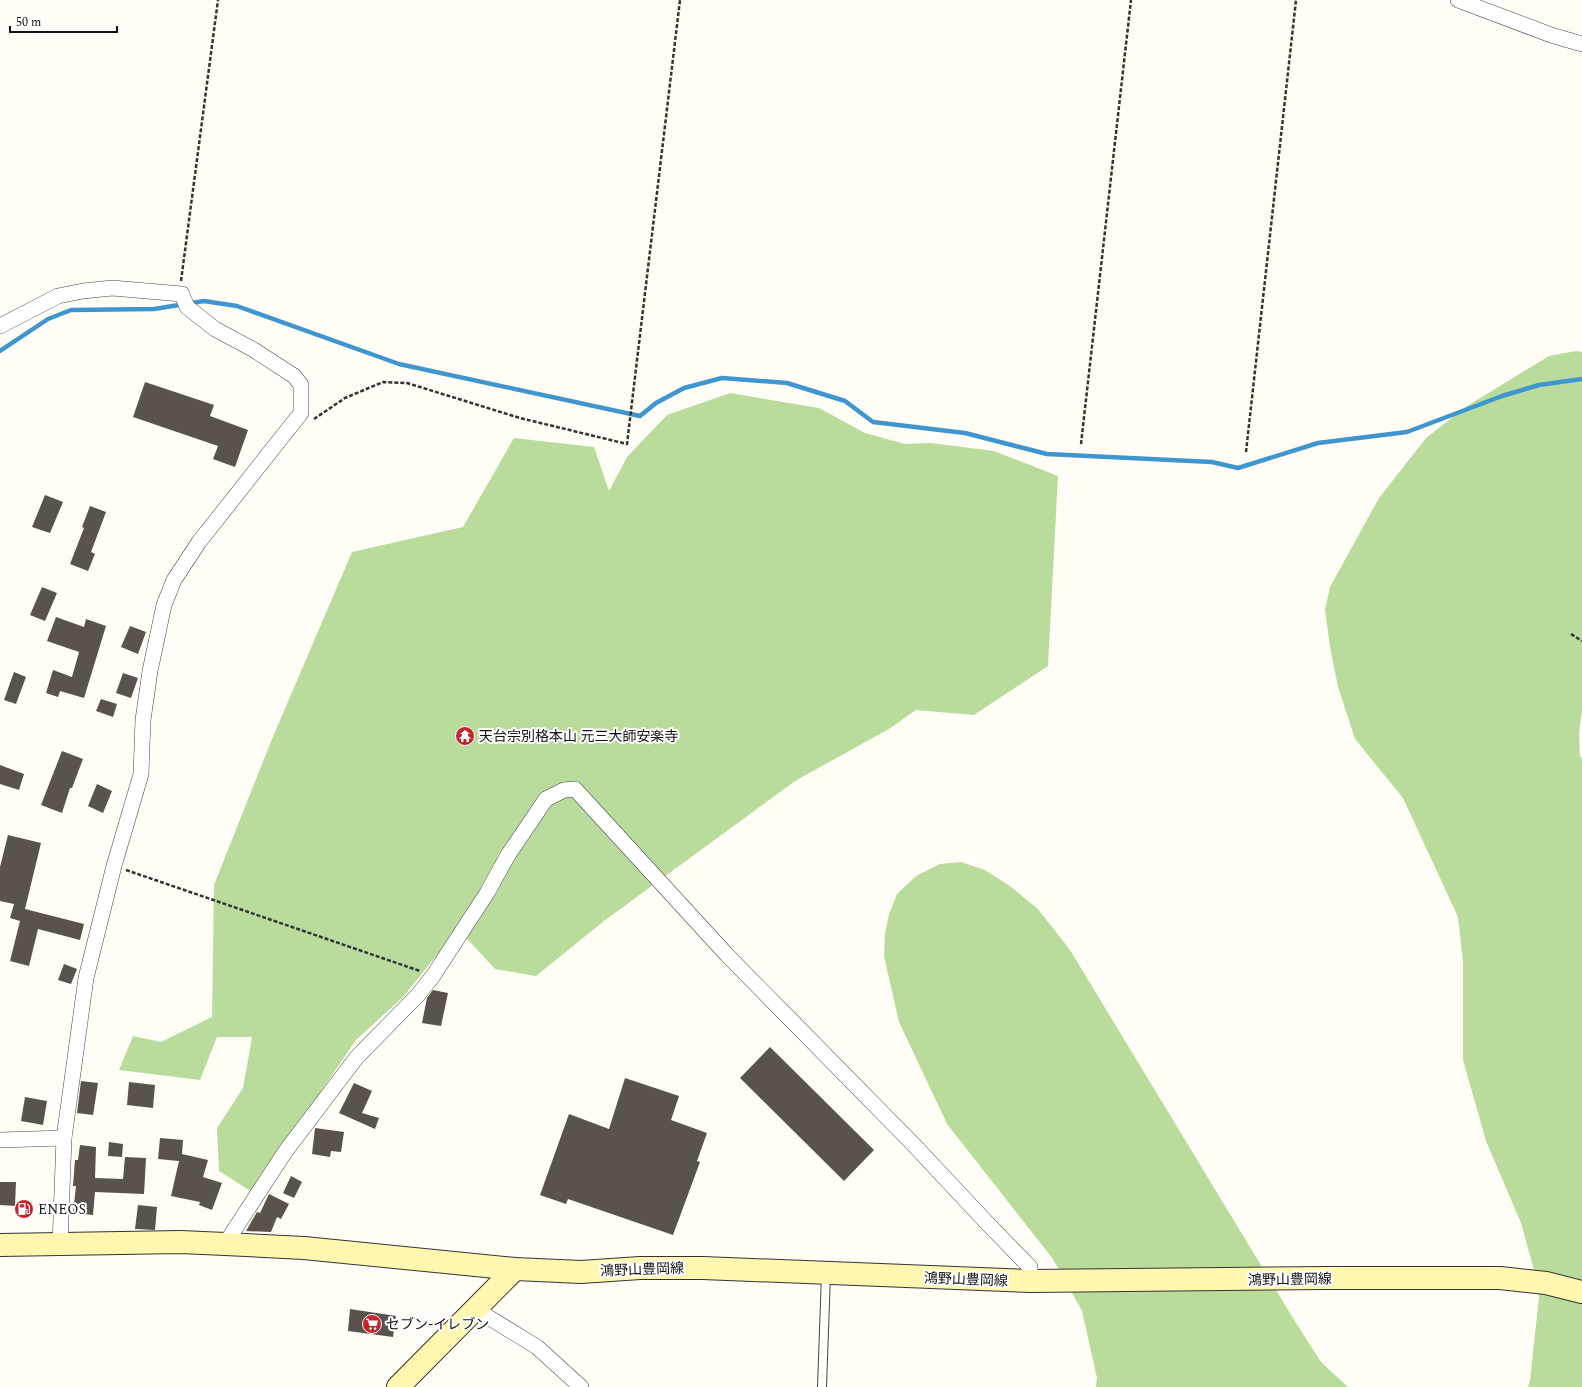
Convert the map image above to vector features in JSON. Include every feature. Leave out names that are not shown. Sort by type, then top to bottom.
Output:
[{"type":"main road","name":"鴻野山豊岡線","points":[[0,1245],[181,1242],[225,1244],[304,1248],[515,1270],[581,1272],[640,1268],[703,1268],[1031,1281],[1500,1278],[1546,1283],[1582,1292]]},
{"type":"main road","points":[[398,1387],[515,1270]]},
{"type":"street","points":[[1458,0],[1551,35],[1582,44]]},
{"type":"street","points":[[0,326],[58,296],[84,291],[112,288],[182,294],[187,307],[215,329],[254,350],[294,376],[302,385],[301,413],[199,542],[172,586],[164,605],[150,671],[143,720],[141,774],[114,866],[86,978],[64,1138],[60,1244]]},
{"type":"street","points":[[225,1244],[285,1152],[356,1057],[417,996],[433,976],[487,893],[508,856],[546,799],[564,790],[575,789],[727,955],[913,1144],[1030,1267],[1031,1281]]},
{"type":"street","points":[[0,1140],[64,1138]]},
{"type":"street","points":[[476,1310],[537,1346],[581,1387]]},
{"type":"lane","points":[[822,1387],[826,1274]]},
{"type":"path","points":[[182,294],[180,276],[218,0]]},
{"type":"path","points":[[308,423],[345,398],[383,382],[408,383],[520,418],[627,444],[680,0]]},
{"type":"path","points":[[1081,444],[1131,0]]},
{"type":"path","points":[[1246,452],[1296,0]]},
{"type":"path","points":[[1571,634],[1582,641]]},
{"type":"path","points":[[114,866],[433,976]]},
{"type":"green space","points":[[1576,351],[1582,352],[1582,710],[1579,734],[1580,756],[1582,758],[1582,1387],[1528,1387],[1539,1297],[1538,1275],[1534,1270],[1521,1223],[1486,1141],[1463,1060],[1463,962],[1458,917],[1403,798],[1355,739],[1338,687],[1330,647],[1325,610],[1330,587],[1379,498],[1426,438],[1467,406],[1549,356]]},
{"type":"green space","points":[[730,393],[819,408],[865,433],[905,444],[931,443],[994,451],[1058,476],[1048,666],[974,715],[916,710],[889,729],[795,781],[604,921],[536,976],[495,969],[458,929],[403,997],[356,1040],[252,1192],[219,1171],[217,1128],[243,1088],[252,1037],[217,1037],[200,1080],[119,1070],[133,1036],[161,1042],[212,1017],[214,885],[272,739],[352,552],[463,527],[514,438],[594,447],[609,491],[627,457],[667,415]]},
{"type":"green space","points":[[961,862],[985,870],[1010,886],[1038,909],[1070,950],[1296,1323],[1321,1362],[1348,1387],[1096,1387],[1097,1378],[1082,1311],[1053,1259],[947,1124],[899,1022],[884,956],[885,934],[889,914],[897,894],[916,876],[940,864]]},
{"type":"building","points":[[145,382],[214,405],[210,416],[248,430],[235,467],[213,459],[218,446],[133,417]]},
{"type":"building","points":[[45,495],[63,502],[50,533],[32,527]]},
{"type":"building","points":[[90,506],[106,512],[91,552],[95,554],[88,571],[70,564],[84,528],[82,527]]},
{"type":"building","points":[[42,587],[57,593],[45,621],[30,615]]},
{"type":"building","points":[[56,617],[84,627],[86,619],[106,626],[84,698],[60,691],[58,697],[46,693],[53,670],[72,677],[79,652],[47,641]]},
{"type":"building","points":[[130,626],[146,632],[138,654],[121,647]]},
{"type":"building","points":[[14,672],[26,677],[16,704],[4,700]]},
{"type":"building","points":[[123,673],[138,678],[131,698],[116,693]]},
{"type":"building","points":[[101,699],[117,704],[113,717],[96,711]]},
{"type":"building","points":[[62,751],[83,759],[72,788],[70,788],[62,813],[41,805]]},
{"type":"building","points":[[0,765],[24,774],[19,790],[0,784]]},
{"type":"building","points":[[97,784],[112,791],[103,813],[88,806]]},
{"type":"building","points":[[8,835],[41,843],[25,909],[84,924],[80,940],[38,929],[29,966],[10,961],[20,921],[10,918],[14,904],[0,901],[0,867]]},
{"type":"building","points":[[64,964],[77,969],[71,984],[58,980]]},
{"type":"building","points":[[433,990],[448,993],[441,1026],[422,1023],[427,998]]},
{"type":"building","points":[[770,1047],[874,1150],[844,1181],[740,1078]]},
{"type":"building","points":[[625,1078],[679,1096],[671,1120],[707,1133],[697,1161],[700,1162],[673,1235],[568,1199],[566,1204],[540,1195],[569,1114],[609,1129]]},
{"type":"building","points":[[81,1081],[98,1083],[93,1115],[77,1113]]},
{"type":"building","points":[[129,1082],[155,1085],[153,1108],[127,1105]]},
{"type":"building","points":[[354,1083],[372,1091],[362,1113],[379,1118],[375,1129],[339,1113]]},
{"type":"building","points":[[25,1097],[47,1101],[43,1125],[21,1121]]},
{"type":"building","points":[[315,1128],[344,1132],[341,1152],[331,1151],[330,1157],[312,1154]]},
{"type":"building","points":[[160,1138],[183,1140],[182,1154],[208,1160],[203,1177],[222,1183],[212,1210],[199,1205],[200,1202],[171,1196],[179,1161],[158,1159]]},
{"type":"building","points":[[109,1142],[123,1144],[122,1157],[108,1156]]},
{"type":"building","points":[[80,1145],[96,1147],[95,1178],[123,1179],[125,1157],[146,1158],[144,1194],[95,1192],[93,1215],[73,1213],[76,1186],[73,1186],[75,1160],[78,1160]]},
{"type":"building","points":[[291,1176],[302,1182],[294,1198],[283,1193]]},
{"type":"building","points":[[0,1182],[16,1182],[15,1206],[0,1205]]},
{"type":"building","points":[[269,1194],[289,1204],[281,1219],[277,1217],[271,1232],[246,1231],[257,1212],[260,1213]]},
{"type":"building","points":[[138,1205],[157,1207],[155,1230],[135,1229]]},
{"type":"building","name":"セブン-イレブン","points":[[350,1309],[396,1316],[393,1337],[348,1331]]},
{"type":"waterway","points":[[0,351],[48,319],[71,310],[154,309],[204,301],[237,306],[399,364],[640,416],[656,403],[684,388],[722,378],[787,383],[845,401],[873,422],[965,433],[1047,454],[1212,462],[1238,468],[1318,443],[1407,432],[1502,396],[1539,385],[1582,379]]},
{"type":"place","name":"天台宗別格本山 元三大師安楽寺","points":[[465,736]]},
{"type":"place","name":"ENEOS","points":[[24,1209]]},
{"type":"place","name":"セブン-イレブン","points":[[372,1324]]}]
